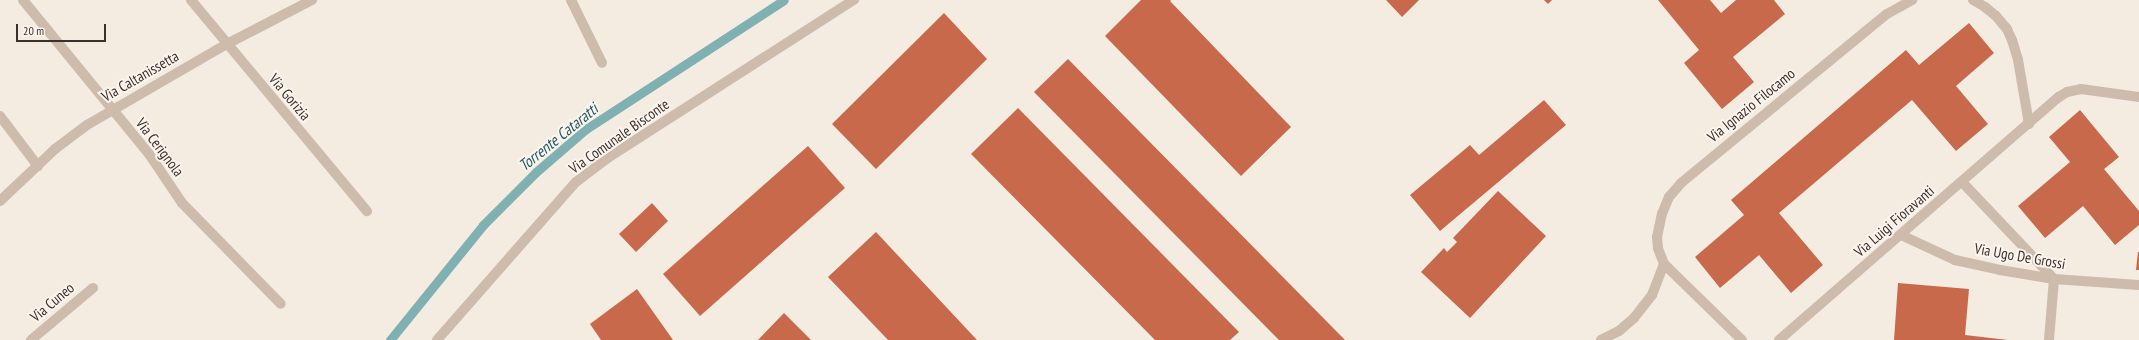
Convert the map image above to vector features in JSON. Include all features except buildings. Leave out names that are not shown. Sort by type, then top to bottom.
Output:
[{"type":"street","name":"Via Cerignola","points":[[23,0],[149,154],[182,203],[281,304]]},
{"type":"street","name":"Via Gorizia","points":[[191,0],[367,211]]},
{"type":"street","name":"Via Caltanissetta","points":[[0,201],[55,149],[87,125],[227,44],[312,0]]},
{"type":"street","points":[[571,0],[602,63]]},
{"type":"street","name":"Via Comunale Bisconte","points":[[438,340],[576,182],[606,159],[854,0]]},
{"type":"street","name":"Via Ignazio Filocamo","points":[[1664,264],[1658,248],[1658,227],[1668,197],[1680,182],[1886,14],[1912,0]]},
{"type":"street","points":[[1973,0],[1996,16],[2007,30],[2012,40],[2018,60],[2029,124]]},
{"type":"street","name":"Via Luigi Fioravanti","points":[[1779,340],[2059,97],[2067,92],[2081,90],[2139,97]]},
{"type":"street","points":[[0,116],[38,166]]},
{"type":"street","points":[[1962,182],[2054,279],[2049,340]]},
{"type":"street","name":"Via Ugo De Grossi","points":[[1901,235],[1955,260],[2054,279],[2139,285]]},
{"type":"street","points":[[1601,340],[1619,331],[1634,318],[1652,295],[1664,264],[1742,340]]},
{"type":"street","name":"Via Cuneo","points":[[31,340],[93,288]]},
{"type":"waterway","name":"Torrente Cataratti","points":[[390,340],[483,225],[536,172],[586,129],[784,0]]}]
